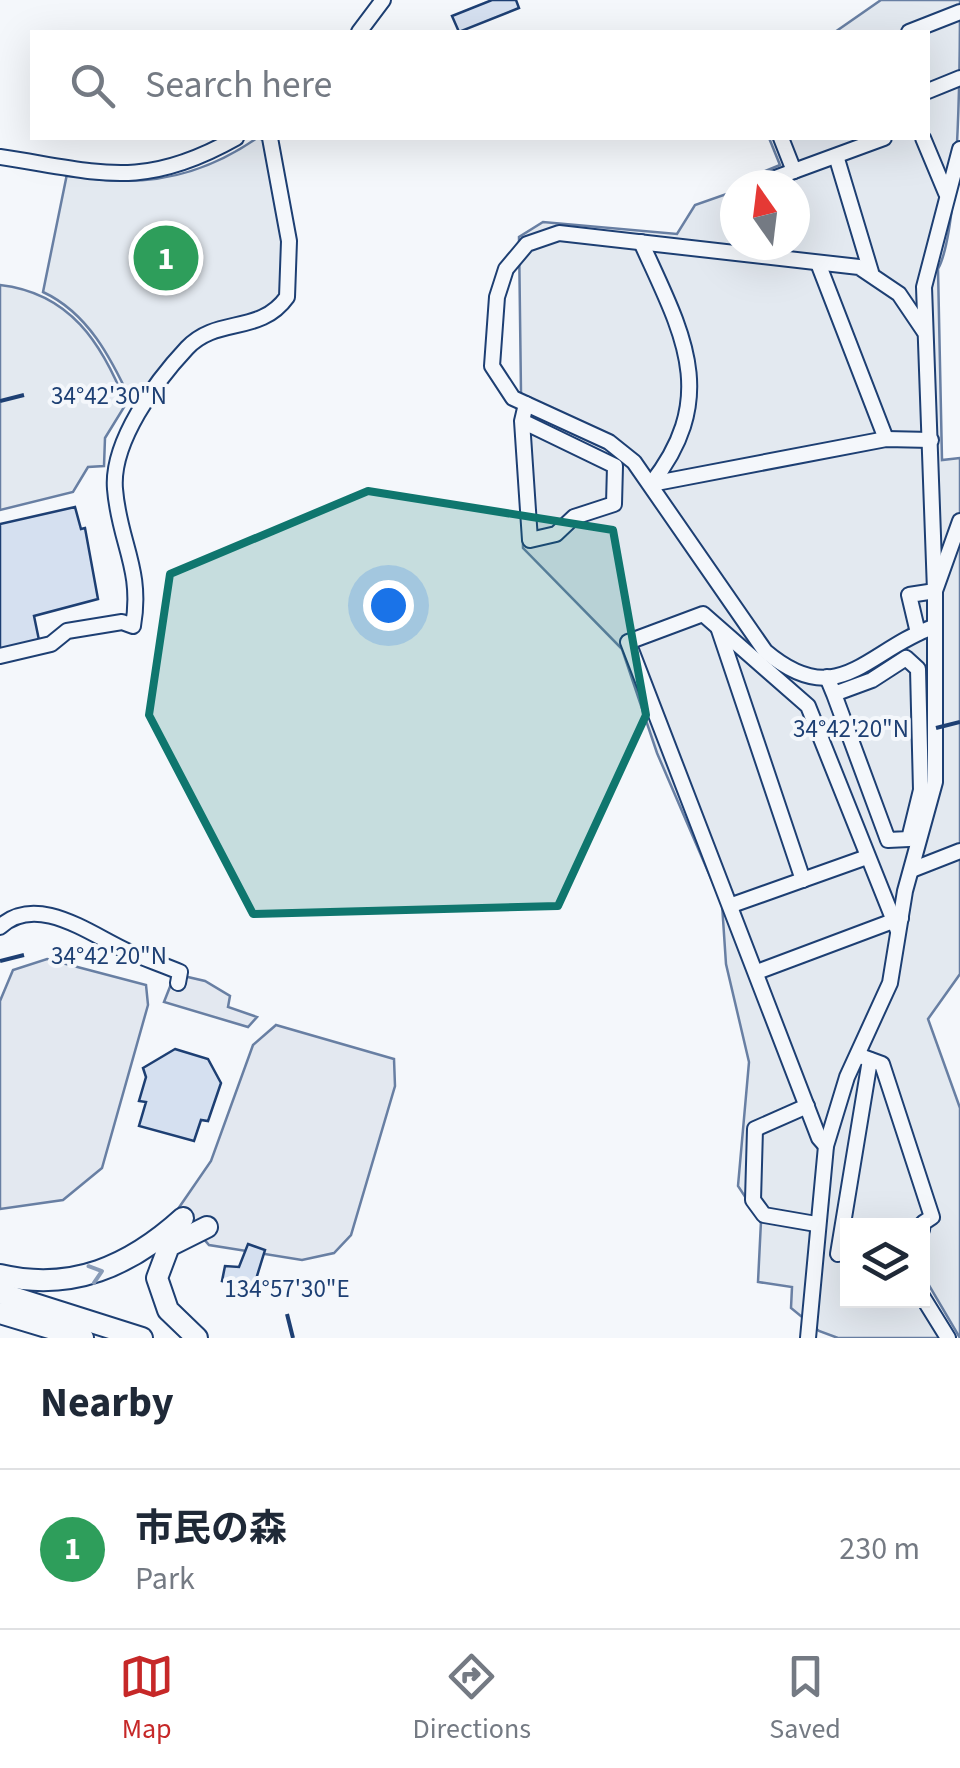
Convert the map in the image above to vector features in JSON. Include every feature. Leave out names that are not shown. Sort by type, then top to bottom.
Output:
[{"type":"highway","points":[[0,1275],[42,1281],[88,1277],[140,1254],[183,1218]]},
{"type":"highway","points":[[196,1338],[168,1310],[156,1278],[170,1246],[186,1234],[207,1228]]},
{"type":"highway","points":[[0,1294],[142,1338]]},
{"type":"highway","points":[[0,1313],[83,1338]]},
{"type":"street","points":[[360,30],[383,0]]},
{"type":"street","points":[[915,30],[960,13],[955,0]]},
{"type":"street","points":[[930,89],[960,78]]},
{"type":"street","points":[[0,156],[122,176],[189,162],[232,140]]},
{"type":"street","points":[[0,656],[51,644],[67,631],[122,622],[133,626],[138,586],[114,489],[118,451],[126,432],[186,348],[215,330],[266,319],[288,297],[288,240],[270,140]]},
{"type":"street","points":[[782,140],[794,170],[878,140]]},
{"type":"street","points":[[924,140],[946,192]]},
{"type":"street","points":[[808,1338],[826,1146],[864,1057],[890,982],[898,924],[935,782],[935,592],[924,287],[960,148]]},
{"type":"street","points":[[837,160],[871,272]]},
{"type":"street","points":[[720,247],[559,233],[527,244],[506,269],[497,297],[492,366],[513,398],[609,442],[651,484],[766,651],[790,672],[828,677],[869,664],[933,627]]},
{"type":"street","points":[[641,242],[687,352],[687,424],[651,484]]},
{"type":"street","points":[[810,259],[871,272],[899,294],[924,332]]},
{"type":"street","points":[[818,263],[886,439]]},
{"type":"street","points":[[522,421],[615,466],[614,504],[574,517],[556,534],[530,540],[522,421],[526,404]]},
{"type":"street","points":[[651,484],[886,439],[930,440]]},
{"type":"street","points":[[935,592],[960,521]]},
{"type":"street","points":[[918,633],[909,595],[935,592]]},
{"type":"street","points":[[826,1146],[819,1138],[628,642],[703,614],[808,706],[867,858],[898,924]]},
{"type":"street","points":[[719,628],[803,880]]},
{"type":"street","points":[[828,677],[834,694],[888,840],[909,839],[921,790],[918,669],[906,658],[872,680],[834,694]]},
{"type":"street","points":[[914,869],[960,851]]},
{"type":"street","points":[[732,906],[867,858]]},
{"type":"street","points":[[0,927],[12,916],[32,912],[84,927],[180,972],[178,983]]},
{"type":"street","points":[[757,972],[898,924]]},
{"type":"street","points":[[864,1057],[882,1064],[930,1219]]},
{"type":"street","points":[[843,1218],[864,1057]]},
{"type":"street","points":[[807,1106],[755,1128],[753,1200],[764,1214],[816,1224]]},
{"type":"street","points":[[929,1308],[948,1338]]},
{"type":"highlighted area","points":[[368,491],[613,530],[646,715],[558,906],[253,914],[149,715],[170,574]]},
{"type":"shaded area","points":[[881,0],[960,0],[955,182],[938,269],[942,460],[960,458],[960,974],[928,1019],[960,1108],[960,1338],[930,1287],[930,1218],[840,1218],[840,1308],[930,1308],[930,1296],[955,1338],[838,1338],[819,1331],[791,1308],[792,1287],[758,1282],[761,1221],[738,1186],[749,1062],[726,964],[722,904],[657,753],[622,649],[523,548],[519,237],[543,222],[677,234],[695,205],[720,196],[720,260],[810,260],[810,170],[768,170],[780,165],[770,140],[930,140],[930,30],[838,30]]},
{"type":"shaded area","points":[[254,140],[268,141],[283,238],[281,299],[270,312],[215,326],[131,401],[106,353],[85,324],[43,292],[67,174],[118,181],[166,177],[189,172]]},
{"type":"shaded area","points":[[0,285],[46,298],[80,325],[106,361],[126,404],[105,438],[104,466],[88,467],[73,492],[0,510]]},
{"type":"shaded area","points":[[47,959],[146,985],[148,1005],[102,1168],[63,1200],[0,1209],[0,1001],[13,970]]},
{"type":"shaded area","points":[[175,974],[205,981],[230,996],[228,1007],[257,1017],[248,1027],[164,1002]]},
{"type":"shaded area","points":[[276,1025],[394,1059],[395,1086],[351,1235],[334,1253],[302,1260],[209,1245],[178,1209],[211,1161],[253,1045]]},
{"type":"building","points":[[492,0],[516,0],[519,8],[464,30],[458,30],[452,16]]},
{"type":"building","points":[[75,507],[81,529],[85,528],[98,599],[34,616],[39,640],[0,650],[0,524]]},
{"type":"building","points":[[175,1049],[208,1059],[221,1083],[208,1121],[201,1120],[194,1141],[139,1126],[146,1102],[139,1101],[146,1077],[143,1068]]},
{"type":"building","points":[[248,1244],[265,1250],[253,1289],[222,1281],[225,1266],[239,1267]]},
{"type":"place","name":"市民の森","points":[[166,258]]}]
